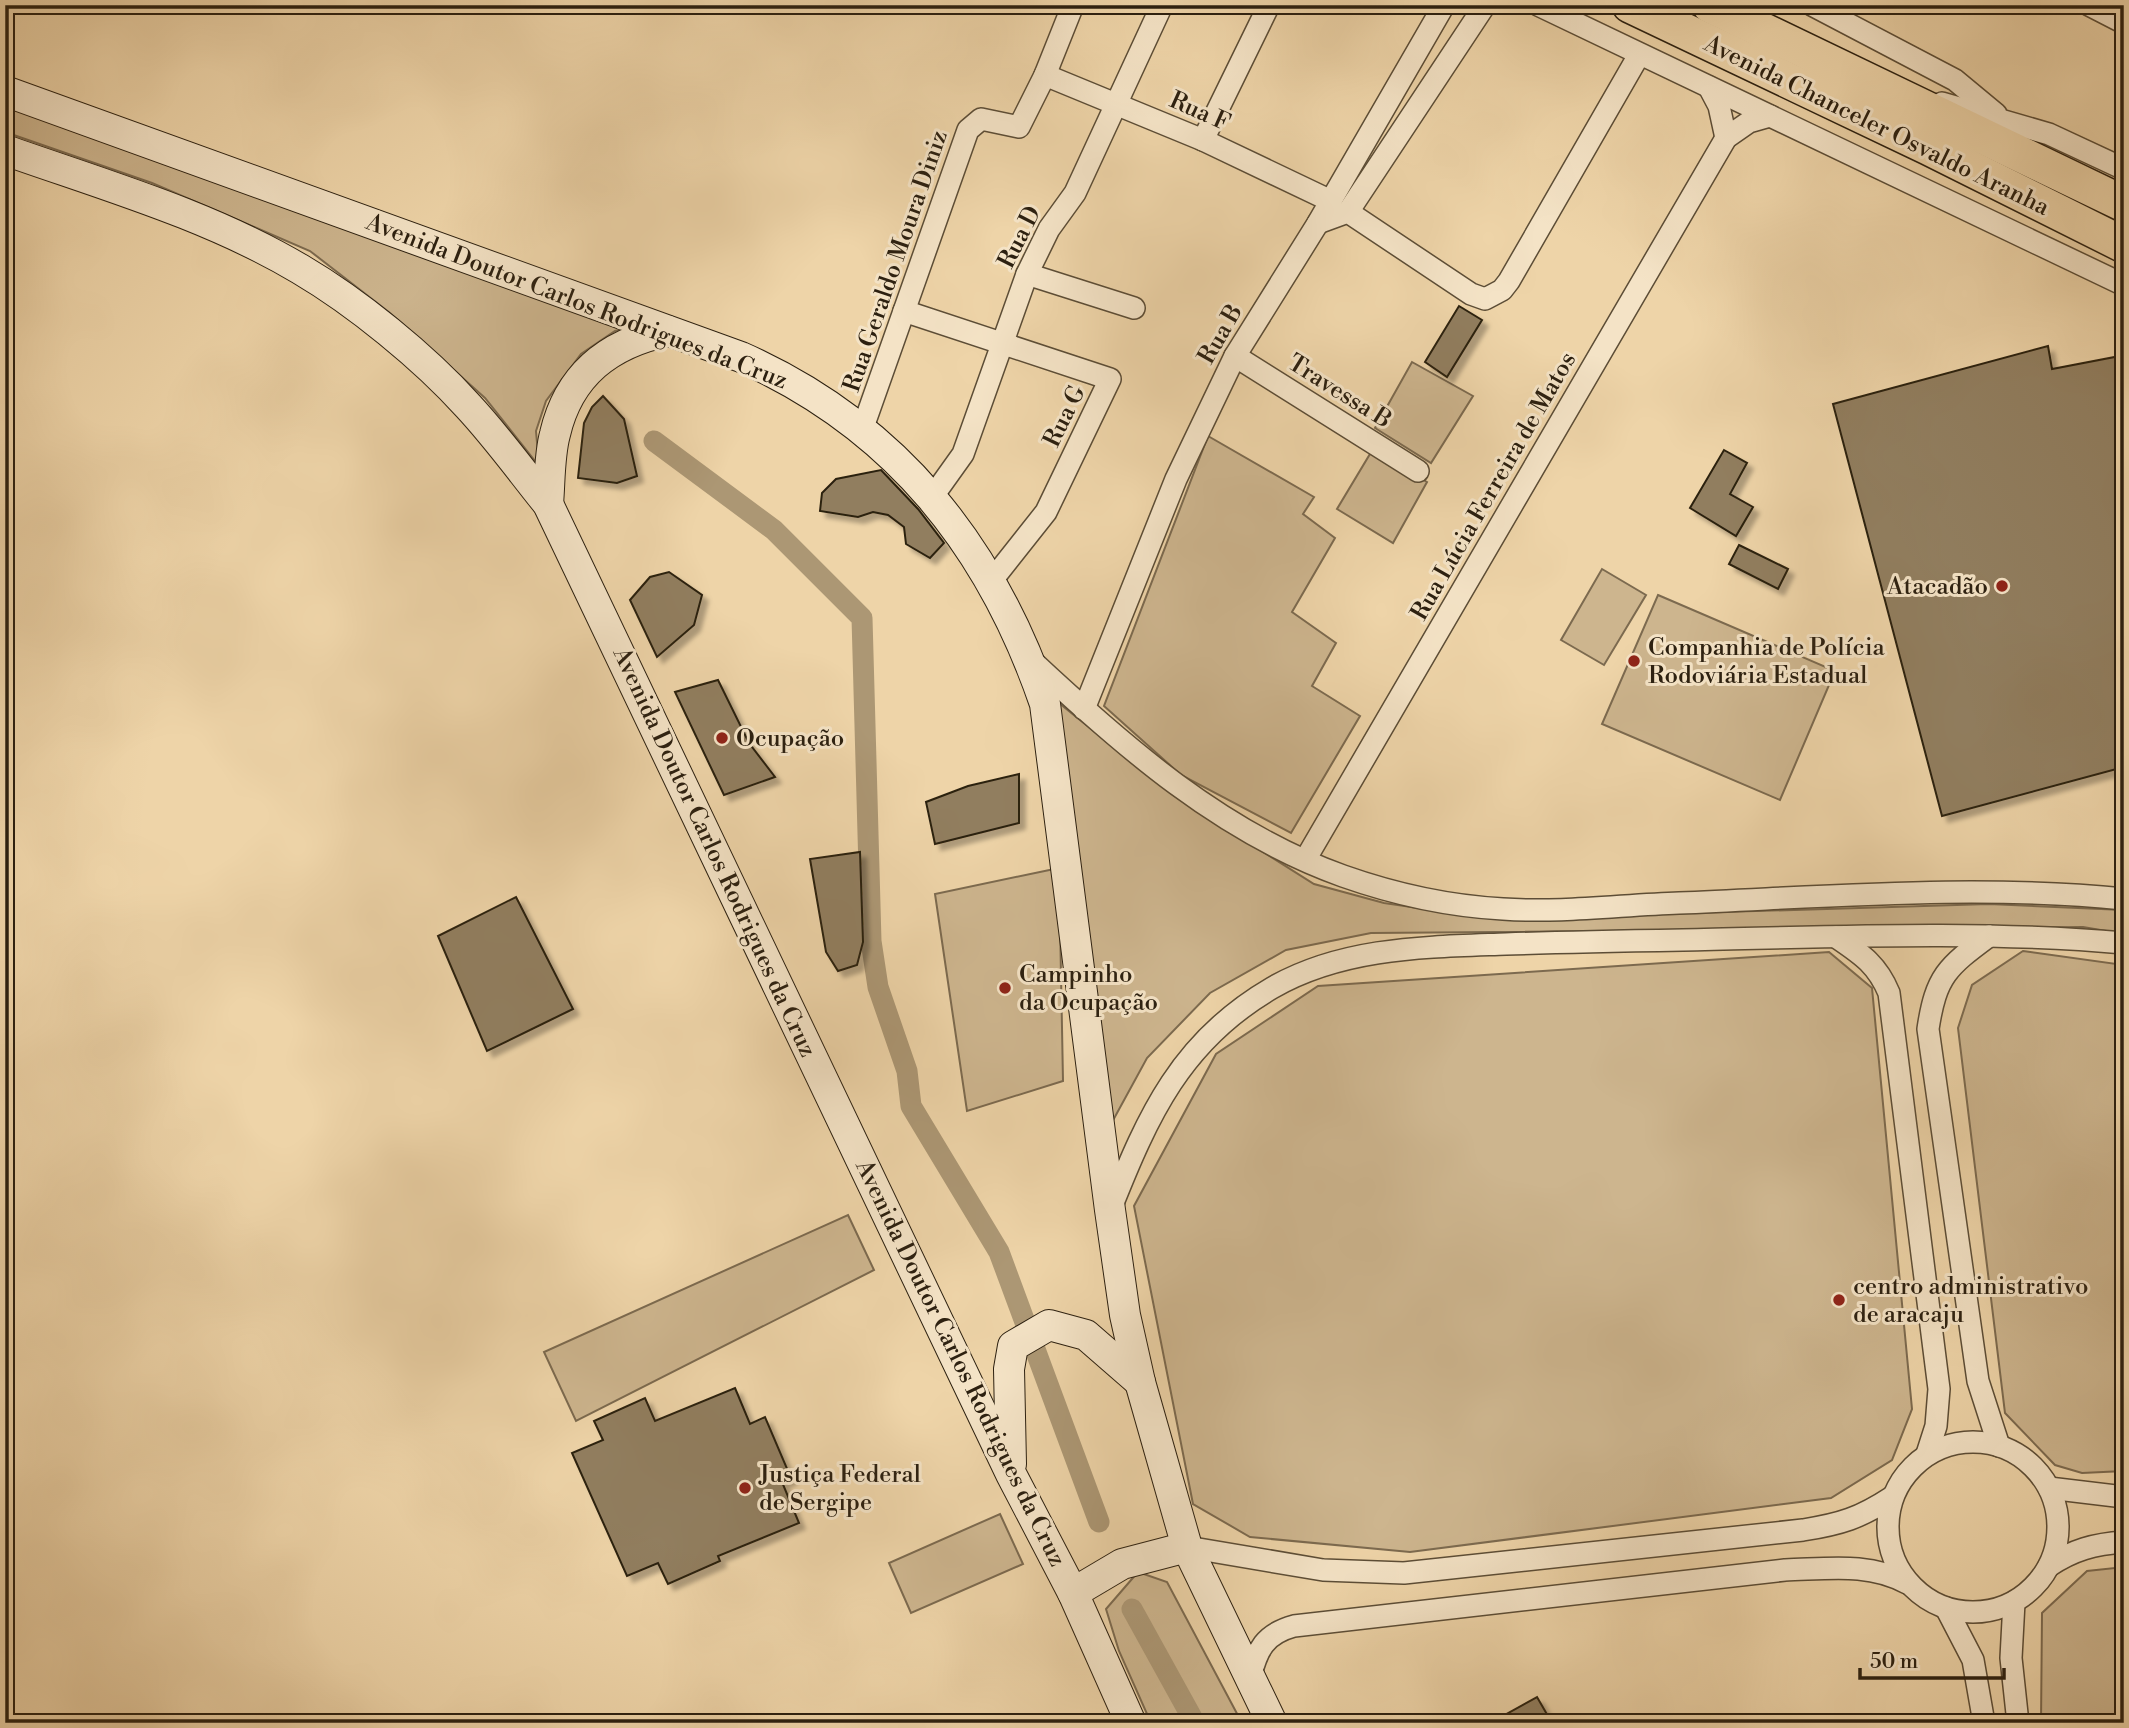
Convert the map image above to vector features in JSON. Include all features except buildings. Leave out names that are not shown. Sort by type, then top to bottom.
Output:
[{"type":"main road","name":"Avenida Chanceler Osvaldo Aranha","points":[[1630,5],[1928,147],[2124,245]]},
{"type":"main road","name":"Avenida Chanceler Osvaldo Aranha","points":[[1710,5],[2124,204]]},
{"type":"main road","name":"Avenida Doutor Carlos Rodrigues da Cruz","points":[[5,91],[668,331],[786,377],[862,430],[933,496],[966,542],[1029,658],[1045,704],[1125,1315],[1140,1382],[1187,1547],[1272,1723]]},
{"type":"main road","name":"Avenida Doutor Carlos Rodrigues da Cruz","points":[[5,150],[172,209],[231,234],[299,268],[339,293],[377,322],[467,404],[548,505],[1011,1474],[1073,1593],[1131,1723]]},
{"type":"main road","points":[[548,505],[554,436],[566,401],[583,377],[617,347],[642,336],[668,331]]},
{"type":"main road","points":[[1011,1474],[1009,1369],[1013,1346],[1049,1325],[1086,1335],[1140,1382]]},
{"type":"main road","points":[[1073,1593],[1122,1564],[1187,1547]]},
{"type":"street","name":"Rua Geraldo Moura Diniz","points":[[862,430],[971,126],[981,119],[1018,128],[1045,75],[1073,5]]},
{"type":"street","name":"Rua D","points":[[933,496],[963,454],[1027,274],[1049,229],[1074,193],[1162,5]]},
{"type":"street","points":[[1203,140],[1269,5]]},
{"type":"street","name":"Rua B","points":[[1340,206],[1444,5]]},
{"type":"street","name":"Rua B","points":[[1084,709],[1176,479],[1235,356],[1318,223],[1340,206],[1485,5]]},
{"type":"street","points":[[1538,5],[2124,285]]},
{"type":"street","points":[[1812,5],[1955,80],[2001,118]]},
{"type":"street","points":[[2089,5],[2124,23]]},
{"type":"street","name":"Rua F","points":[[1045,75],[1203,140],[1340,206],[1471,294],[1485,299],[1502,290],[1509,281],[1639,55]]},
{"type":"street","points":[[1709,87],[1719,106],[1726,138],[1749,122],[1770,116]]},
{"type":"street","points":[[1880,88],[2001,118],[2049,134],[2124,169]]},
{"type":"street","name":"Rua Lúcia Ferreira de Matos","points":[[1305,860],[1726,138]]},
{"type":"street","points":[[1027,274],[1134,308]]},
{"type":"street","name":"Rua G","points":[[904,311],[1104,375],[1110,380],[1046,512],[989,584]]},
{"type":"street","name":"Travessa B","points":[[1235,356],[1418,471]]},
{"type":"street","points":[[1029,658],[1084,709],[1166,777],[1239,826],[1342,876],[1413,897],[1506,910],[1886,894],[2077,894],[2124,899]]},
{"type":"street","points":[[1110,1210],[1139,1138],[1190,1054],[1235,1012],[1273,987],[1312,968],[1348,958],[1418,947],[1836,937],[1989,936],[2124,943]]},
{"type":"street","points":[[1989,936],[1952,963],[1938,983],[1928,1029],[1978,1381],[1999,1446]]},
{"type":"street","points":[[1836,937],[1870,959],[1881,972],[1889,993],[1939,1389],[1936,1426],[1927,1454]]},
{"type":"street","points":[[1250,1678],[1256,1652],[1265,1641],[1276,1631],[1294,1626],[1785,1570],[1861,1568],[1886,1572],[1907,1583],[1925,1598],[1946,1608],[1969,1613],[1993,1610],[2014,1602],[2034,1586],[2049,1566],[2057,1541],[2057,1514],[2049,1488],[2036,1470],[2019,1456],[1999,1446],[1975,1442],[1950,1445],[1927,1454],[1906,1473],[1892,1497],[1886,1526],[1892,1556],[1907,1583]]},
{"type":"street","points":[[2049,1488],[2124,1497]]},
{"type":"street","points":[[1187,1547],[1323,1570],[1404,1573],[1804,1531],[1853,1520],[1892,1497]]},
{"type":"street","points":[[2049,1566],[2078,1549],[2096,1544],[2124,1542]]},
{"type":"street","points":[[2014,1602],[2011,1658],[2018,1723]]},
{"type":"street","points":[[1946,1608],[1973,1660],[1984,1723]]},
{"type":"shaded area","points":[[5,93],[651,322],[615,331],[581,354],[546,401],[536,431],[539,466],[485,398],[390,313],[310,251],[152,183],[5,132]]},
{"type":"shaded area","points":[[1412,362],[1473,396],[1431,463],[1375,428]]},
{"type":"shaded area","points":[[1208,436],[1314,497],[1303,514],[1335,538],[1292,612],[1336,643],[1312,686],[1360,716],[1291,833],[1181,775],[1104,706]]},
{"type":"shaded area","points":[[1373,449],[1427,482],[1393,543],[1337,509]]},
{"type":"shaded area","points":[[1602,569],[1646,595],[1604,665],[1561,640]]},
{"type":"shaded area","points":[[1658,595],[1835,671],[1780,800],[1602,724]]},
{"type":"shaded area","points":[[1049,695],[1173,795],[1314,884],[1384,903],[1494,919],[1989,904],[2124,910],[2124,934],[2083,927],[1371,933],[1286,950],[1210,993],[1147,1058],[1105,1135]]},
{"type":"shaded area","name":"Campinho da Ocupação","points":[[1059,868],[1063,1081],[967,1111],[935,894]]},
{"type":"shaded area","points":[[2023,951],[2124,965],[2124,1471],[2082,1473],[2055,1465],[2005,1413],[1958,1028],[1972,985]]},
{"type":"shaded area","points":[[1829,952],[1872,988],[1912,1409],[1892,1460],[1831,1498],[1410,1552],[1250,1537],[1193,1504],[1134,1206],[1216,1054],[1318,986]]},
{"type":"shaded area","points":[[848,1215],[874,1270],[576,1421],[544,1352]]},
{"type":"shaded area","points":[[1000,1514],[1023,1564],[911,1613],[889,1563]]},
{"type":"shaded area","points":[[2124,1567],[2124,1723],[2041,1723],[2042,1613],[2087,1571]]},
{"type":"shaded area","points":[[1138,1572],[1167,1582],[1242,1723],[1151,1723],[1119,1651],[1106,1609]]},
{"type":"waterway","points":[[654,441],[774,530],[862,618],[871,941],[878,987],[907,1071],[911,1106],[999,1252],[1099,1522]]},
{"type":"waterway","points":[[1132,1609],[1195,1723]]},
{"type":"place","name":"Atacadão","points":[[2002,586]]},
{"type":"place","name":"Companhia de Polícia Rodoviária Estadual","points":[[1634,661]]},
{"type":"place","name":"Ocupação","points":[[722,738]]},
{"type":"place","name":"Campinho da Ocupação","points":[[1005,988]]},
{"type":"place","name":"centro administrativo de aracaju","points":[[1839,1300]]},
{"type":"place","name":"Justiça Federal de Sergipe","points":[[745,1488]]}]
